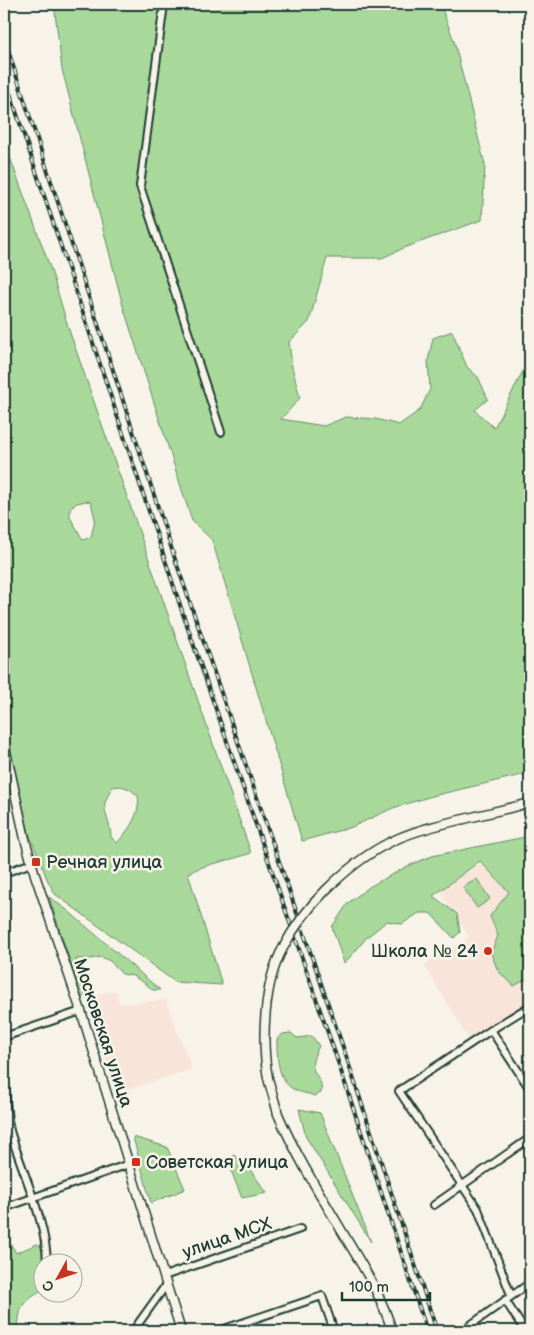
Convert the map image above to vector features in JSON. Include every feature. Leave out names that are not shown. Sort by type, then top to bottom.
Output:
[{"type":"street","points":[[164,4],[155,85],[140,186],[221,432]]},
{"type":"street","name":"Московская улица","points":[[4,742],[25,840],[81,1011],[181,1331]]},
{"type":"street","points":[[392,1331],[376,1289],[303,1167],[278,1114],[268,1077],[264,1040],[272,975],[282,949],[308,909],[338,878],[367,856],[398,838],[426,828],[530,804]]},
{"type":"street","points":[[4,873],[32,863]]},
{"type":"street","points":[[511,1295],[478,1209],[399,1092],[530,1006]]},
{"type":"street","points":[[4,1037],[81,1011]]},
{"type":"street","points":[[492,1030],[530,1089]]},
{"type":"street","points":[[4,1069],[10,1131],[32,1197],[46,1252]]},
{"type":"street","points":[[434,1205],[530,1138]]},
{"type":"street","points":[[4,1208],[129,1164]]},
{"type":"street","name":"улица МСХ","points":[[163,1274],[167,1275],[300,1229]]},
{"type":"street","points":[[462,1331],[530,1283]]},
{"type":"street","points":[[133,1331],[166,1285]]},
{"type":"street","points":[[218,1331],[322,1296],[334,1331]]},
{"type":"street","points":[[505,1300],[525,1331]]},
{"type":"shaded area","name":"Школа № 24","points":[[487,860],[530,921],[530,1001],[468,1038],[424,965],[469,937],[439,889]]},
{"type":"shaded area","points":[[116,991],[120,1004],[166,1000],[192,1069],[116,1093],[88,996]]},
{"type":"green space","points":[[54,4],[440,4],[454,41],[485,165],[482,220],[406,247],[382,258],[327,258],[309,322],[289,342],[292,367],[300,398],[281,419],[324,426],[346,417],[376,419],[399,425],[420,410],[430,389],[428,361],[433,338],[452,331],[467,367],[478,377],[488,399],[475,410],[494,428],[524,369],[530,340],[530,773],[432,796],[393,808],[352,827],[302,841],[212,540],[192,521],[123,306],[62,69]]},
{"type":"green space","points":[[4,141],[51,270],[69,330],[251,853],[188,873],[222,985],[175,982],[55,894],[29,833],[4,721]],"holes":[[[91,502],[95,519],[91,537],[83,540],[70,517],[70,508],[77,503]],[[121,786],[130,789],[138,796],[138,809],[133,822],[117,843],[111,837],[105,803],[112,787]]]},
{"type":"green space","points":[[530,836],[530,977],[514,986],[498,971],[491,953],[498,936],[490,916],[509,892],[480,861],[433,896],[457,914],[460,932],[454,938],[430,913],[419,913],[402,924],[387,921],[366,938],[344,963],[332,927],[348,903],[369,887],[408,866],[432,856]]},
{"type":"green space","points":[[477,879],[490,899],[477,908],[463,887]]},
{"type":"green space","points":[[49,897],[67,910],[160,990],[152,990],[133,976],[122,974],[110,961],[101,957],[76,959],[89,991],[82,998]]},
{"type":"green space","points":[[291,1033],[297,1038],[312,1036],[319,1046],[314,1056],[313,1069],[320,1081],[321,1093],[314,1096],[295,1090],[289,1086],[281,1075],[277,1039],[283,1034]]},
{"type":"green space","points":[[299,1109],[320,1113],[371,1242],[306,1137]]},
{"type":"green space","points":[[133,1137],[167,1147],[185,1189],[151,1203]]},
{"type":"green space","points":[[234,1155],[248,1167],[267,1193],[242,1198],[228,1163]]},
{"type":"green space","points":[[6,1236],[16,1253],[37,1244],[43,1248],[43,1252],[32,1252],[32,1296],[22,1306],[18,1331],[4,1331],[4,1237]]},
{"type":"railway","points":[[4,38],[175,559],[345,1053],[437,1331]]},
{"type":"railway","points":[[4,75],[185,620],[336,1056],[427,1331]]},
{"type":"place","name":"Речная улица","points":[[36,862]]},
{"type":"place","name":"Школа № 24","points":[[488,951]]},
{"type":"place","name":"Советская улица","points":[[136,1162]]}]
